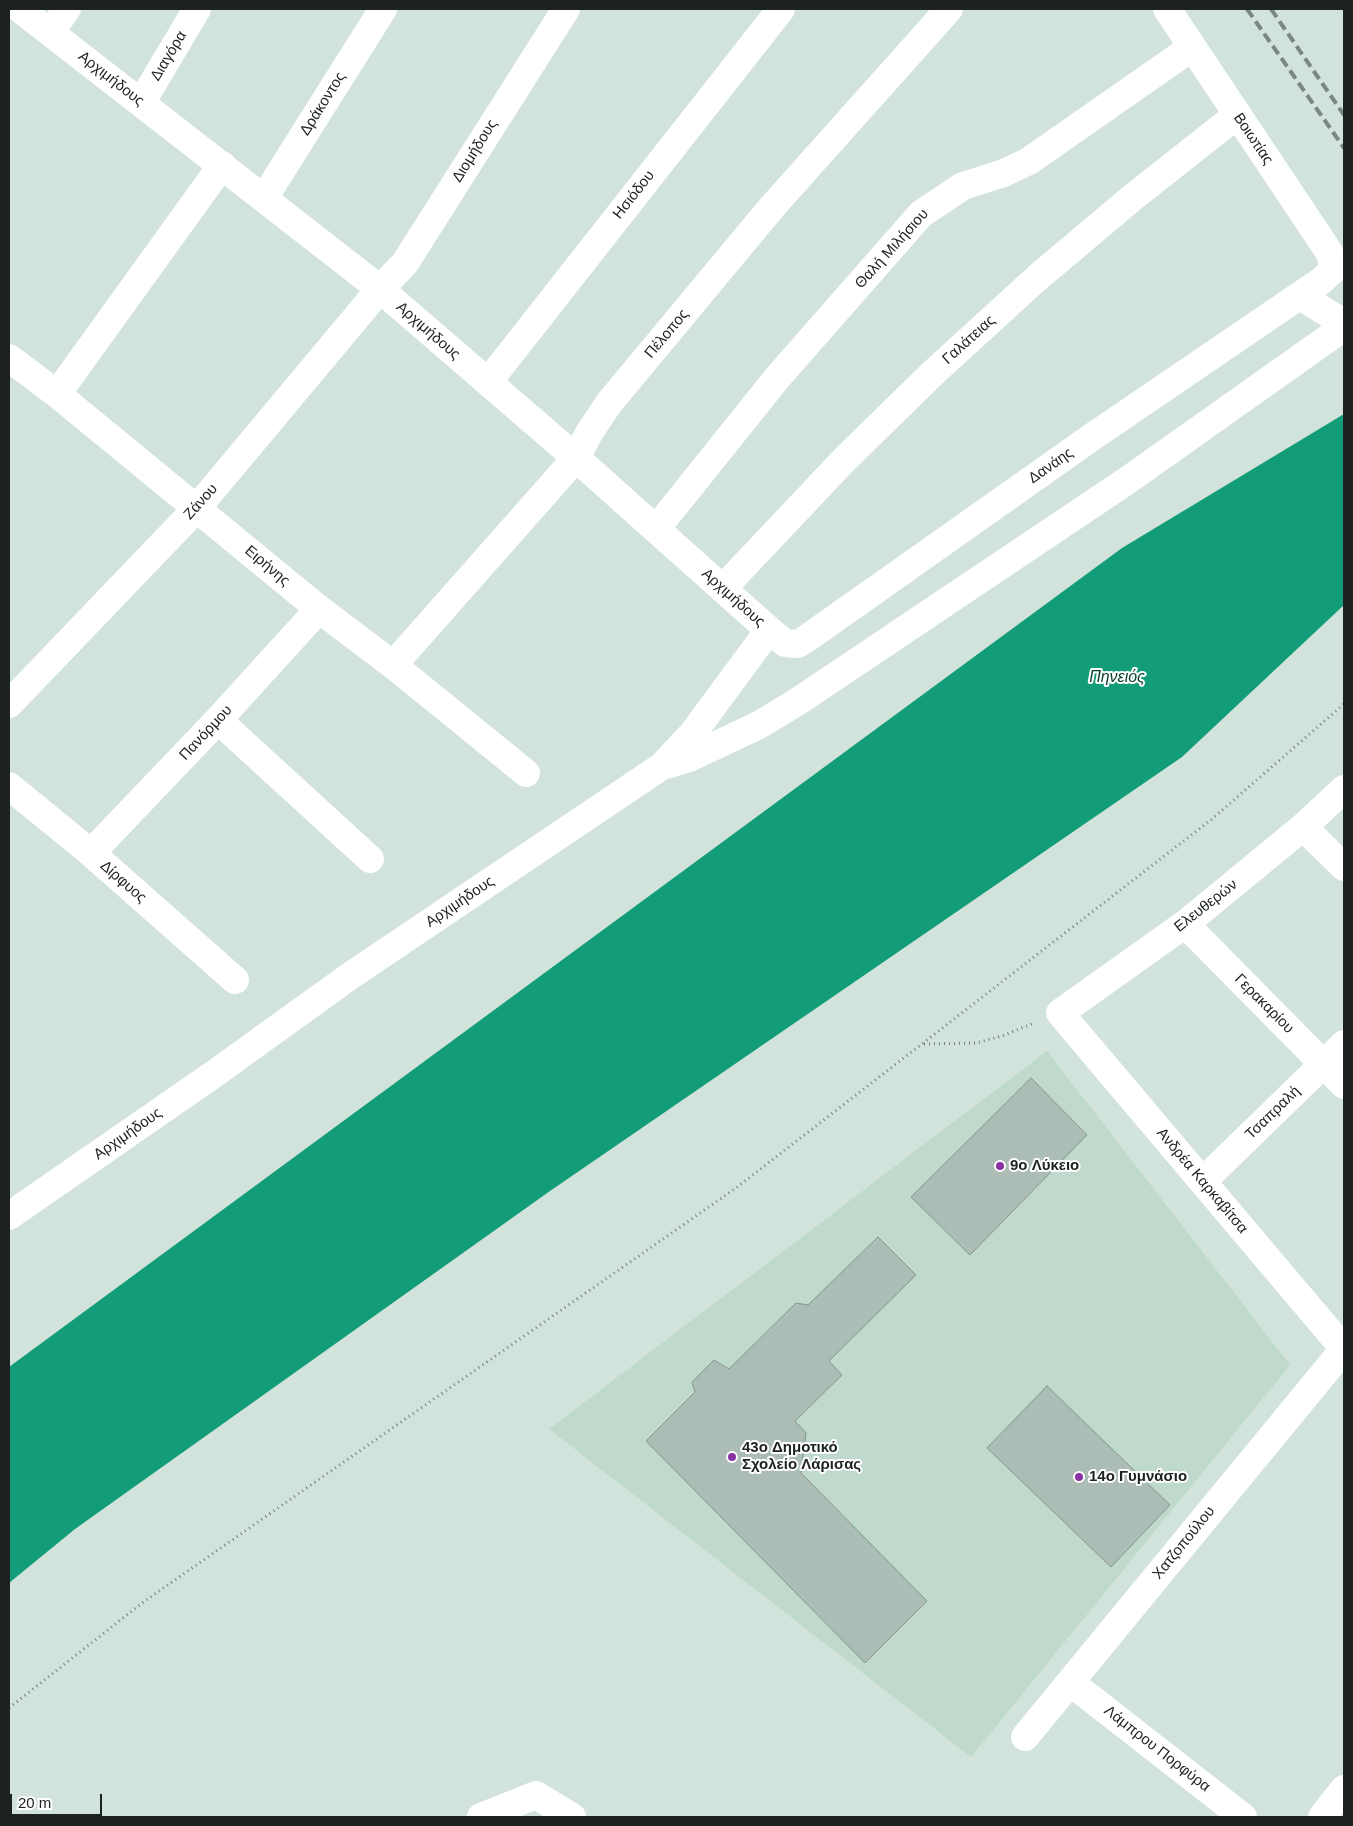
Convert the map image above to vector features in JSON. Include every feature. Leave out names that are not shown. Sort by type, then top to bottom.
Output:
[{"type":"street","name":"Αρχιμήδους","points":[[9,1216],[214,1074],[350,976],[662,766],[693,733],[769,630],[656,528],[380,289],[20,9]]},
{"type":"street","points":[[50,32],[67,9]]},
{"type":"street","name":"Διαγόρα","points":[[141,103],[197,9]]},
{"type":"street","name":"Δράκοντος","points":[[264,198],[383,9]]},
{"type":"street","name":"Διομήδους","points":[[380,289],[405,263],[421,239],[566,9]]},
{"type":"street","name":"Ησιόδου","points":[[488,382],[780,9]]},
{"type":"street","name":"Πέλοπος","points":[[394,666],[576,458],[589,433],[609,403],[772,207],[950,9]]},
{"type":"street","name":"Βοιωτίας","points":[[1167,9],[1191,48],[1329,252],[1334,266],[1333,270]]},
{"type":"street","name":"Θαλή Μιλήσιου","points":[[656,528],[777,378],[921,214],[963,186],[1004,173],[1029,161],[1191,48]]},
{"type":"street","name":"Γαλάτειας","points":[[722,588],[844,460],[933,373],[1037,278],[1132,198],[1237,115]]},
{"type":"street","points":[[57,394],[222,165]]},
{"type":"street","name":"Δανάης","points":[[769,630],[785,643],[798,644],[806,639],[1092,437],[1300,296],[1333,270]]},
{"type":"street","name":"Ζάνου","points":[[9,704],[197,508],[380,289]]},
{"type":"street","points":[[1300,296],[1344,323]]},
{"type":"street","points":[[662,766],[690,758],[759,725],[797,702],[1128,480],[1344,327]]},
{"type":"street","name":"Ειρήνης","points":[[9,358],[57,394],[319,609],[394,666],[526,773]]},
{"type":"street","name":"Πανόρμου","points":[[90,853],[218,720],[319,609]]},
{"type":"street","points":[[218,720],[370,859]]},
{"type":"street","name":"Δίρφυος","points":[[9,786],[90,853],[235,980]]},
{"type":"street","name":"Ελευθερών","points":[[1060,1013],[1185,924],[1303,827],[1344,789]]},
{"type":"street","points":[[1303,827],[1344,867]]},
{"type":"street","name":"Γερακαρίου","points":[[1185,924],[1344,1085]]},
{"type":"street","name":"Ανδρέα Καρκαβίτσα","points":[[1060,1013],[1344,1349]]},
{"type":"street","name":"Τσαπραλή","points":[[1203,1181],[1344,1044]]},
{"type":"street","name":"Χατζοπούλου","points":[[1025,1738],[1344,1349]]},
{"type":"street","name":"Λάμπρου Πορφύρα","points":[[1070,1682],[1243,1817]]},
{"type":"street","points":[[1322,1817],[1344,1789]]},
{"type":"street","points":[[481,1817],[536,1795],[572,1817]]},
{"type":"path","points":[[9,1708],[120,1620],[197,1564],[736,1188],[1212,819],[1344,704]]},
{"type":"path","points":[[923,1044],[976,1043],[1002,1036],[1060,1013]]},
{"type":"shaded area","points":[[1047,1051],[1290,1365],[971,1757],[549,1429]]},
{"type":"water","name":"Πηνειός","points":[[1344,414],[1344,605],[1182,757],[550,1191],[75,1529],[9,1583],[9,1367],[1122,548]]},
{"type":"building","name":"9ο Λύκειο","points":[[1031,1078],[1087,1135],[970,1255],[911,1197]]},
{"type":"building","name":"43ο Δημοτικό Σχολείο Λάρισας","points":[[878,1237],[916,1275],[829,1361],[842,1375],[795,1421],[806,1433],[801,1473],[927,1601],[865,1663],[646,1441],[695,1392],[692,1382],[714,1360],[729,1369],[796,1303],[808,1305]]},
{"type":"building","name":"14ο Γυμνάσιο","points":[[1047,1386],[1170,1505],[1111,1567],[987,1448]]},
{"type":"railway","points":[[1247,9],[1344,148]]},
{"type":"railway","points":[[1271,9],[1344,115]]},
{"type":"place","name":"9ο Λύκειο","points":[[1000,1166]]},
{"type":"place","name":"43ο Δημοτικό Σχολείο Λάρισας","points":[[732,1457]]},
{"type":"place","name":"14ο Γυμνάσιο","points":[[1079,1477]]}]
